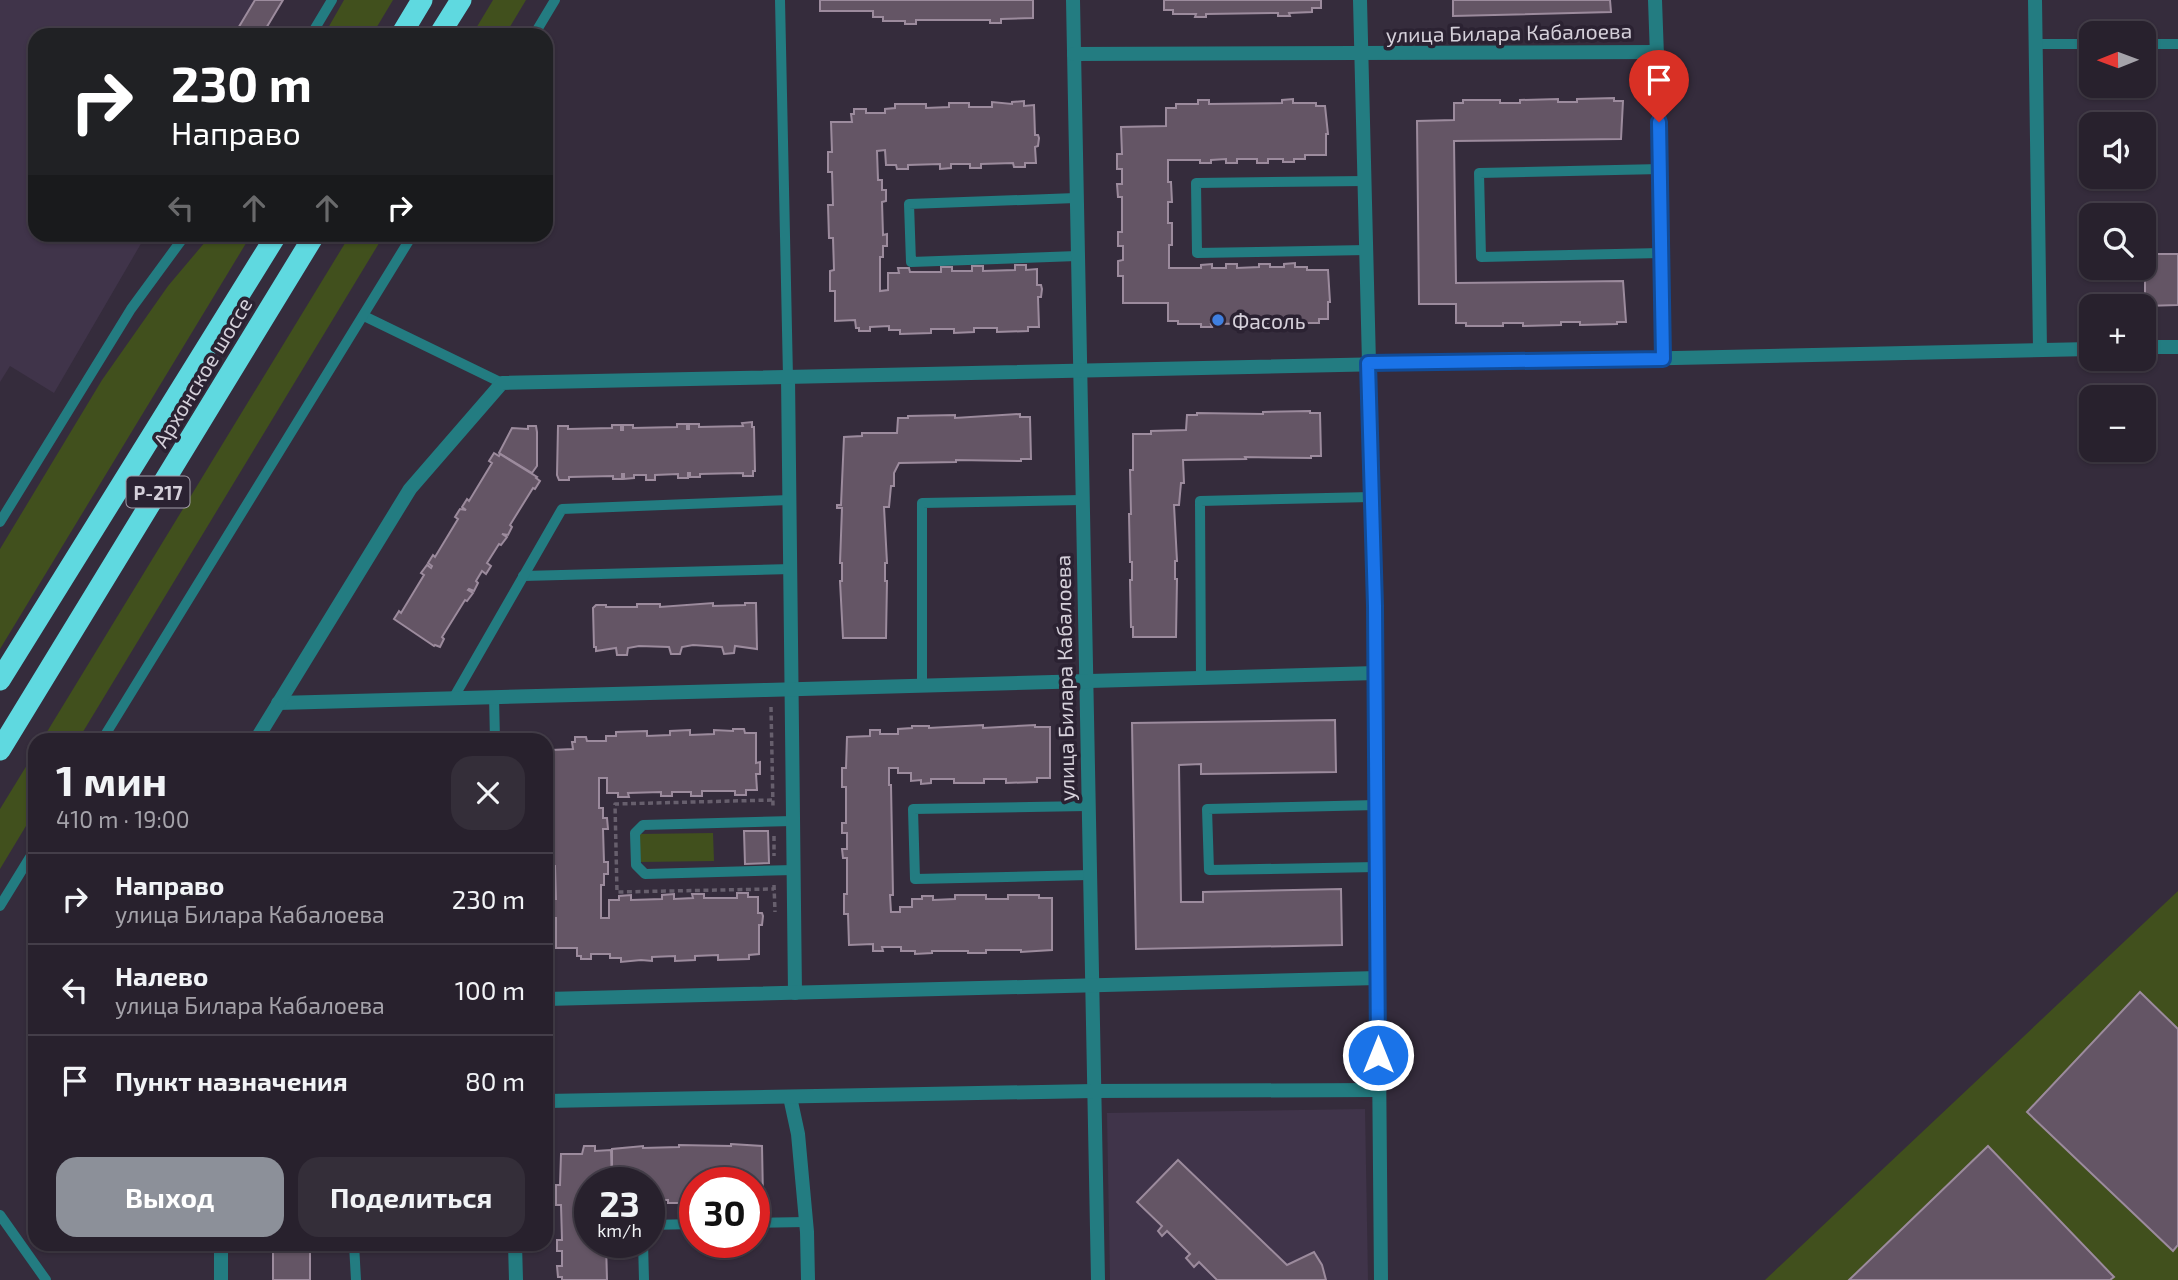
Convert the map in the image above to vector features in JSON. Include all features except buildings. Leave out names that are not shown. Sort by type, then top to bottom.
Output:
[{"type":"highway","points":[[405,28],[422,0]]},
{"type":"highway","points":[[443,28],[460,0]]},
{"type":"highway","name":"Архонское шоссе","points":[[0,680],[272,242]]},
{"type":"highway","name":"Архонское шоссе","points":[[0,750],[310,242]]},
{"type":"street","name":"улица Билара Кабалоева","points":[[1073,0],[1087,682],[1090,985],[1098,1280]]},
{"type":"street","name":"улица Билара Кабалоева","points":[[1360,0],[1376,673],[1381,1280]]},
{"type":"street","name":"улица Билара Кабалоева","points":[[1655,0],[1661,169],[1663,359]]},
{"type":"street","points":[[2035,0],[2040,350]]},
{"type":"street","name":"улица Билара Кабалоева","points":[[1073,54],[1657,52]]},
{"type":"street","points":[[2156,348],[2178,347]]},
{"type":"street","points":[[260,733],[410,489],[502,383],[2079,349]]},
{"type":"street","points":[[788,377],[796,992]]},
{"type":"street","points":[[278,702],[1376,673]]},
{"type":"street","points":[[553,999],[1378,978]]},
{"type":"street","points":[[553,1101],[1093,1091],[1379,1090]]},
{"type":"street","points":[[790,1097],[798,1134],[808,1280]]},
{"type":"street","points":[[221,1251],[221,1280]]},
{"type":"street","points":[[515,1251],[516,1280]]},
{"type":"lane","points":[[315,28],[332,0]]},
{"type":"lane","points":[[538,28],[555,0]]},
{"type":"lane","points":[[780,0],[788,377]]},
{"type":"lane","points":[[2036,44],[2079,44]]},
{"type":"lane","points":[[2156,44],[2178,44]]},
{"type":"lane","points":[[1661,169],[1479,173],[1481,257],[1661,253]]},
{"type":"lane","points":[[1365,181],[1196,183],[1197,253],[1367,250]]},
{"type":"lane","points":[[1076,198],[909,204],[911,262],[1077,256]]},
{"type":"lane","points":[[0,522],[131,309],[180,242]]},
{"type":"lane","points":[[106,733],[408,242]]},
{"type":"lane","points":[[364,316],[502,383]]},
{"type":"lane","points":[[1201,678],[1200,501],[1372,497]]},
{"type":"lane","points":[[454,698],[562,509],[790,500]]},
{"type":"lane","points":[[922,685],[922,503],[1082,500]]},
{"type":"lane","points":[[523,576],[791,569]]},
{"type":"lane","points":[[494,696],[495,733]]},
{"type":"lane","points":[[1377,805],[1207,809],[1209,870],[1377,867]]},
{"type":"lane","points":[[1087,806],[913,809],[915,879],[1088,875]]},
{"type":"lane","points":[[793,821],[643,825],[635,833],[636,865],[645,873],[794,870]]},
{"type":"lane","points":[[0,906],[28,860]]},
{"type":"lane","points":[[0,1215],[46,1280]]},
{"type":"lane","points":[[770,1223],[806,1222]]},
{"type":"lane","points":[[354,1251],[356,1280]]},
{"type":"lane","points":[[643,1258],[644,1280]]},
{"type":"path","points":[[771,701],[775,914]]},
{"type":"path","points":[[773,800],[615,804],[615,816],[617,892],[775,888]]},
{"type":"shaded area","points":[[0,0],[281,0],[265,28],[28,28],[28,242],[142,242],[54,393],[10,366],[0,382]]},
{"type":"shaded area","points":[[1365,1109],[1368,1280],[1110,1280],[1107,1113]]},
{"type":"green space","points":[[344,0],[393,0],[376,28],[328,28]]},
{"type":"green space","points":[[493,0],[526,0],[509,28],[476,28]]},
{"type":"green space","points":[[205,242],[247,242],[0,649],[0,549],[102,380],[168,286]]},
{"type":"green space","points":[[346,242],[380,242],[82,733],[46,733]]},
{"type":"green space","points":[[28,763],[28,823],[0,869],[0,809]]},
{"type":"green space","points":[[713,833],[714,861],[640,862],[640,834]]},
{"type":"green space","points":[[2178,891],[2178,1280],[1765,1280]]},
{"type":"place","name":"Фасоль","points":[[1218,320]]},
{"type":"route","points":[[1378,1055],[1375,606],[1368,363],[1663,359],[1659,122]]}]
